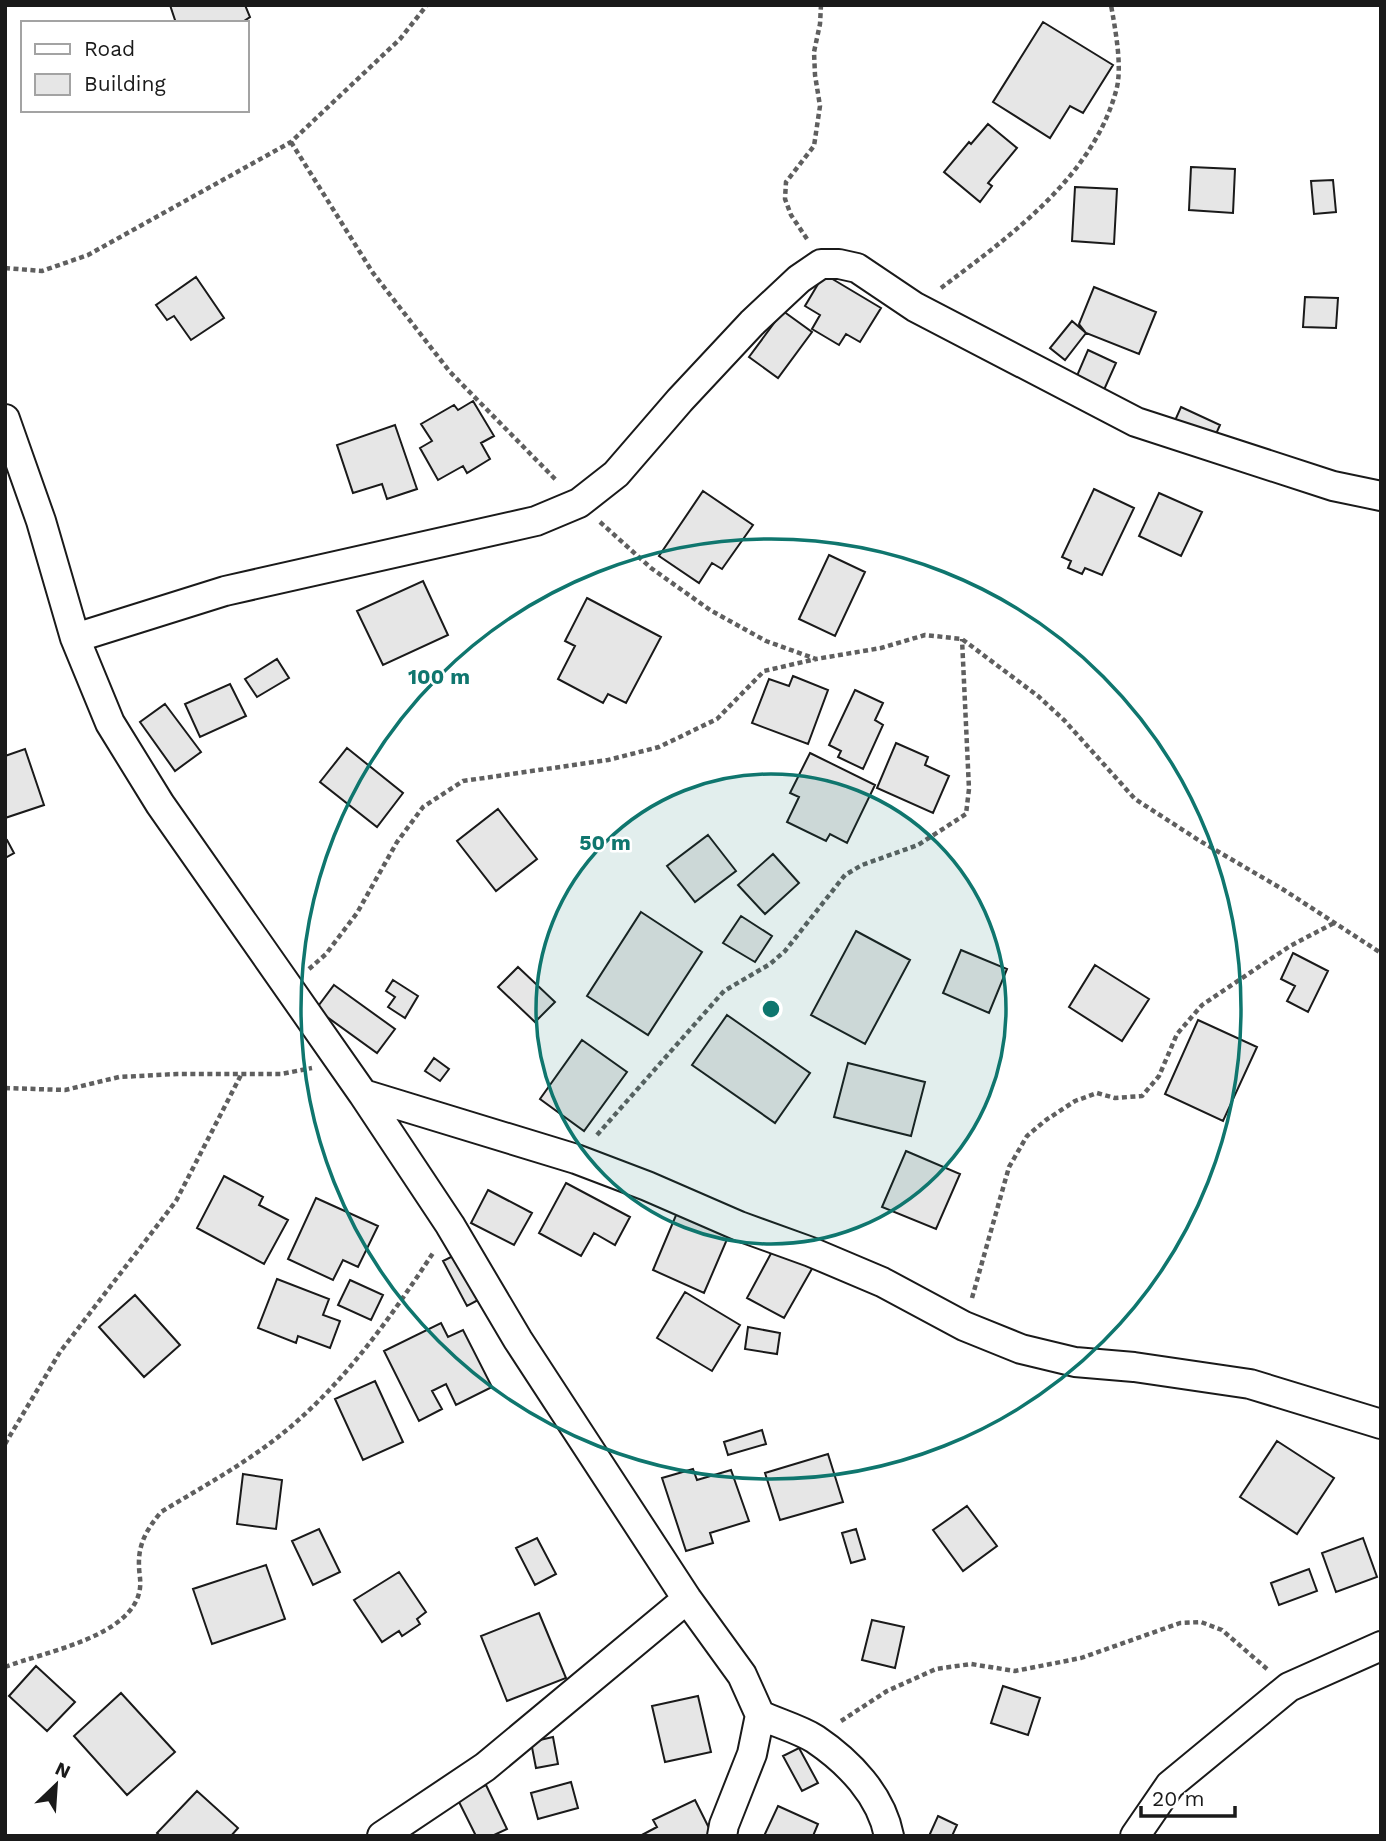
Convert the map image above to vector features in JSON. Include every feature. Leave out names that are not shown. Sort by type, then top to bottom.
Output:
[{"type":"street","points":[[75,638],[225,590],[536,521],[579,503],[616,474],[752,323],[799,279],[821,264],[857,268],[915,307],[1136,422],[1309,479],[1381,496]]},
{"type":"street","points":[[5,419],[41,521],[75,638],[110,723],[160,804],[363,1094],[687,1599],[742,1675],[760,1715],[752,1754],[722,1836]]},
{"type":"street","points":[[363,1094],[576,1159],[882,1282],[964,1326],[1021,1349],[1075,1362],[1134,1367],[1250,1384],[1381,1424]]},
{"type":"street","points":[[382,1836],[485,1767],[687,1599]]},
{"type":"street","points":[[1135,1836],[1170,1785],[1289,1687],[1381,1646]]},
{"type":"street","points":[[760,1715],[814,1738],[861,1778],[885,1816],[888,1836]]},
{"type":"path","points":[[5,268],[42,271],[88,255],[292,142],[400,39],[427,5]]},
{"type":"path","points":[[821,5],[814,52],[820,106],[814,146],[786,182],[785,200],[791,215],[821,264]]},
{"type":"path","points":[[915,307],[1017,230],[1072,172],[1100,132],[1117,89],[1117,43],[1111,5]]},
{"type":"path","points":[[292,142],[373,273],[450,372],[579,503],[651,568],[710,610],[766,641],[816,659]]},
{"type":"path","points":[[288,988],[326,954],[357,913],[397,842],[423,807],[463,781],[608,760],[659,747],[717,719],[764,671],[881,648],[925,635],[962,639],[1065,719],[1135,799],[1381,953]]},
{"type":"path","points":[[576,1159],[724,991],[770,964],[785,951],[845,875],[862,865],[918,845],[966,814],[969,789],[962,639]]},
{"type":"path","points":[[964,1326],[1009,1167],[1027,1136],[1075,1101],[1097,1093],[1115,1098],[1142,1096],[1159,1076],[1177,1034],[1202,1005],[1290,946],[1334,923]]},
{"type":"path","points":[[5,1088],[65,1090],[119,1077],[177,1074],[281,1074],[340,1063]]},
{"type":"path","points":[[5,1444],[60,1352],[176,1201],[241,1075]]},
{"type":"path","points":[[5,1667],[71,1646],[112,1626],[128,1612],[139,1592],[139,1549],[153,1522],[161,1513],[247,1460],[296,1423],[342,1375],[394,1313],[450,1226]]},
{"type":"path","points":[[814,1738],[887,1691],[936,1669],[971,1664],[1015,1671],[1081,1658],[1180,1623],[1200,1622],[1222,1630],[1289,1687]]},
{"type":"building","points":[[170,5],[245,5],[250,17],[244,21],[175,21]]},
{"type":"building","points":[[1043,22],[1113,65],[1083,113],[1070,106],[1050,138],[993,102]]},
{"type":"building","points":[[988,124],[1017,148],[988,183],[992,186],[980,202],[944,172]]},
{"type":"building","points":[[1191,167],[1235,169],[1233,213],[1189,210]]},
{"type":"building","points":[[1333,180],[1336,212],[1314,214],[1311,181]]},
{"type":"building","points":[[1075,187],[1117,189],[1114,244],[1072,241]]},
{"type":"building","points":[[824,274],[881,308],[860,342],[846,334],[839,345],[812,329],[820,315],[805,306]]},
{"type":"building","points":[[196,277],[224,318],[191,340],[174,316],[167,320],[156,305]]},
{"type":"building","points":[[1094,287],[1156,312],[1139,354],[1086,333],[1079,324]]},
{"type":"building","points":[[1305,297],[1338,298],[1336,328],[1303,327]]},
{"type":"building","points":[[783,311],[812,332],[778,378],[749,357]]},
{"type":"building","points":[[1072,321],[1086,333],[1065,360],[1050,348]]},
{"type":"building","points":[[1088,350],[1116,363],[1103,392],[1073,385]]},
{"type":"building","points":[[473,401],[494,436],[481,443],[490,459],[467,473],[463,466],[438,480],[420,448],[432,441],[421,424],[454,405],[458,410]]},
{"type":"building","points":[[1181,407],[1220,425],[1212,443],[1173,425]]},
{"type":"building","points":[[395,425],[417,489],[387,499],[382,484],[353,493],[337,445]]},
{"type":"building","points":[[1094,489],[1134,508],[1102,575],[1085,568],[1082,574],[1068,568],[1071,561],[1062,557]]},
{"type":"building","points":[[703,491],[753,525],[722,569],[712,563],[699,583],[659,556]]},
{"type":"building","points":[[1159,493],[1202,512],[1181,556],[1139,536]]},
{"type":"building","points":[[829,555],[865,572],[835,636],[799,619]]},
{"type":"building","points":[[423,581],[448,635],[383,665],[357,611]]},
{"type":"building","points":[[587,598],[661,637],[626,703],[608,694],[603,703],[558,679],[575,646],[565,641]]},
{"type":"building","points":[[277,659],[289,678],[257,697],[245,679]]},
{"type":"building","points":[[793,676],[828,690],[808,744],[752,723],[769,679],[789,686]]},
{"type":"building","points":[[230,684],[246,716],[200,737],[185,704]]},
{"type":"building","points":[[855,690],[883,703],[875,720],[883,725],[863,769],[838,757],[841,751],[829,745]]},
{"type":"building","points":[[165,704],[201,752],[175,771],[140,722]]},
{"type":"building","points":[[896,743],[928,757],[925,765],[949,776],[933,813],[877,788]]},
{"type":"building","points":[[347,748],[403,793],[377,827],[320,782]]},
{"type":"building","points":[[25,749],[44,805],[5,818],[5,756]]},
{"type":"building","points":[[810,753],[875,785],[847,843],[830,834],[826,841],[787,822],[799,797],[790,793]]},
{"type":"building","points":[[498,809],[537,859],[496,891],[457,841]]},
{"type":"building","points":[[708,835],[736,871],[695,902],[667,866]]},
{"type":"building","points":[[7,840],[14,853],[5,858],[5,841]]},
{"type":"building","points":[[773,854],[799,883],[765,914],[738,885]]},
{"type":"building","points":[[641,912],[702,952],[648,1035],[587,996]]},
{"type":"building","points":[[741,916],[772,936],[755,962],[723,943]]},
{"type":"building","points":[[856,931],[910,960],[865,1044],[811,1015]]},
{"type":"building","points":[[961,950],[1007,969],[989,1013],[943,993]]},
{"type":"building","points":[[1293,953],[1328,971],[1308,1012],[1287,1001],[1295,986],[1281,979]]},
{"type":"building","points":[[1095,965],[1149,999],[1122,1041],[1069,1007]]},
{"type":"building","points":[[518,967],[555,1002],[535,1022],[498,987]]},
{"type":"building","points":[[393,980],[418,996],[405,1018],[388,1007],[395,997],[386,991]]},
{"type":"building","points":[[334,985],[395,1029],[377,1053],[316,1009]]},
{"type":"building","points":[[727,1015],[810,1073],[775,1123],[692,1065]]},
{"type":"building","points":[[1198,1020],[1257,1047],[1223,1121],[1165,1094]]},
{"type":"building","points":[[582,1040],[627,1072],[584,1131],[540,1099]]},
{"type":"building","points":[[434,1058],[449,1069],[440,1081],[425,1071]]},
{"type":"building","points":[[848,1063],[925,1082],[911,1136],[834,1117]]},
{"type":"building","points":[[906,1151],[960,1174],[936,1229],[882,1207]]},
{"type":"building","points":[[224,1176],[263,1197],[259,1205],[288,1220],[264,1264],[197,1228]]},
{"type":"building","points":[[566,1183],[630,1217],[615,1245],[594,1233],[581,1256],[539,1233]]},
{"type":"building","points":[[488,1190],[532,1213],[514,1245],[471,1223]]},
{"type":"building","points":[[316,1198],[378,1226],[358,1267],[343,1260],[333,1280],[288,1259]]},
{"type":"building","points":[[679,1208],[731,1230],[704,1293],[653,1270]]},
{"type":"building","points":[[775,1246],[813,1267],[784,1318],[747,1298]]},
{"type":"building","points":[[457,1254],[480,1299],[467,1306],[443,1261]]},
{"type":"building","points":[[277,1279],[329,1299],[323,1315],[340,1321],[330,1348],[298,1336],[296,1343],[258,1328]]},
{"type":"building","points":[[350,1280],[383,1295],[371,1320],[338,1305]]},
{"type":"building","points":[[685,1292],[740,1325],[712,1371],[657,1338]]},
{"type":"building","points":[[135,1295],[180,1345],[144,1377],[99,1327]]},
{"type":"building","points":[[441,1323],[448,1337],[463,1330],[492,1387],[456,1405],[446,1384],[432,1391],[442,1409],[419,1421],[384,1351]]},
{"type":"building","points":[[748,1327],[780,1333],[777,1354],[745,1349]]},
{"type":"building","points":[[375,1381],[403,1442],[363,1460],[335,1399]]},
{"type":"building","points":[[762,1430],[766,1444],[728,1455],[724,1442]]},
{"type":"building","points":[[1277,1441],[1334,1478],[1297,1534],[1240,1497]]},
{"type":"building","points":[[828,1454],[843,1502],[780,1520],[765,1473]]},
{"type":"building","points":[[693,1469],[697,1480],[731,1470],[749,1521],[710,1533],[713,1543],[686,1551],[662,1478]]},
{"type":"building","points":[[243,1474],[282,1480],[276,1529],[237,1524]]},
{"type":"building","points":[[967,1506],[997,1546],[963,1571],[933,1530]]},
{"type":"building","points":[[319,1529],[340,1572],[313,1585],[292,1541]]},
{"type":"building","points":[[856,1529],[865,1559],[851,1563],[842,1533]]},
{"type":"building","points":[[537,1538],[556,1574],[535,1585],[516,1548]]},
{"type":"building","points":[[1363,1538],[1377,1577],[1336,1592],[1322,1553]]},
{"type":"building","points":[[266,1565],[285,1619],[212,1644],[193,1589]]},
{"type":"building","points":[[1309,1569],[1317,1591],[1279,1605],[1271,1583]]},
{"type":"building","points":[[399,1572],[426,1612],[417,1619],[420,1624],[402,1636],[399,1631],[382,1642],[354,1600]]},
{"type":"building","points":[[539,1613],[566,1678],[507,1701],[481,1636]]},
{"type":"building","points":[[872,1620],[904,1627],[895,1668],[862,1660]]},
{"type":"building","points":[[36,1666],[75,1702],[47,1731],[9,1696]]},
{"type":"building","points":[[1003,1686],[1040,1698],[1028,1735],[991,1723]]},
{"type":"building","points":[[121,1693],[175,1752],[127,1795],[74,1736]]},
{"type":"building","points":[[698,1696],[711,1752],[665,1762],[652,1706]]},
{"type":"building","points":[[553,1737],[558,1764],[536,1768],[531,1742]]},
{"type":"building","points":[[799,1748],[818,1783],[802,1791],[783,1756]]},
{"type":"building","points":[[571,1782],[578,1808],[538,1819],[531,1793]]},
{"type":"building","points":[[486,1785],[507,1829],[492,1836],[476,1836],[457,1798]]},
{"type":"building","points":[[197,1791],[238,1828],[231,1836],[160,1836],[157,1833]]},
{"type":"building","points":[[695,1800],[713,1836],[640,1836],[657,1827],[653,1820]]},
{"type":"building","points":[[778,1806],[818,1824],[813,1836],[764,1836]]},
{"type":"building","points":[[938,1816],[957,1825],[952,1836],[929,1836]]}]
